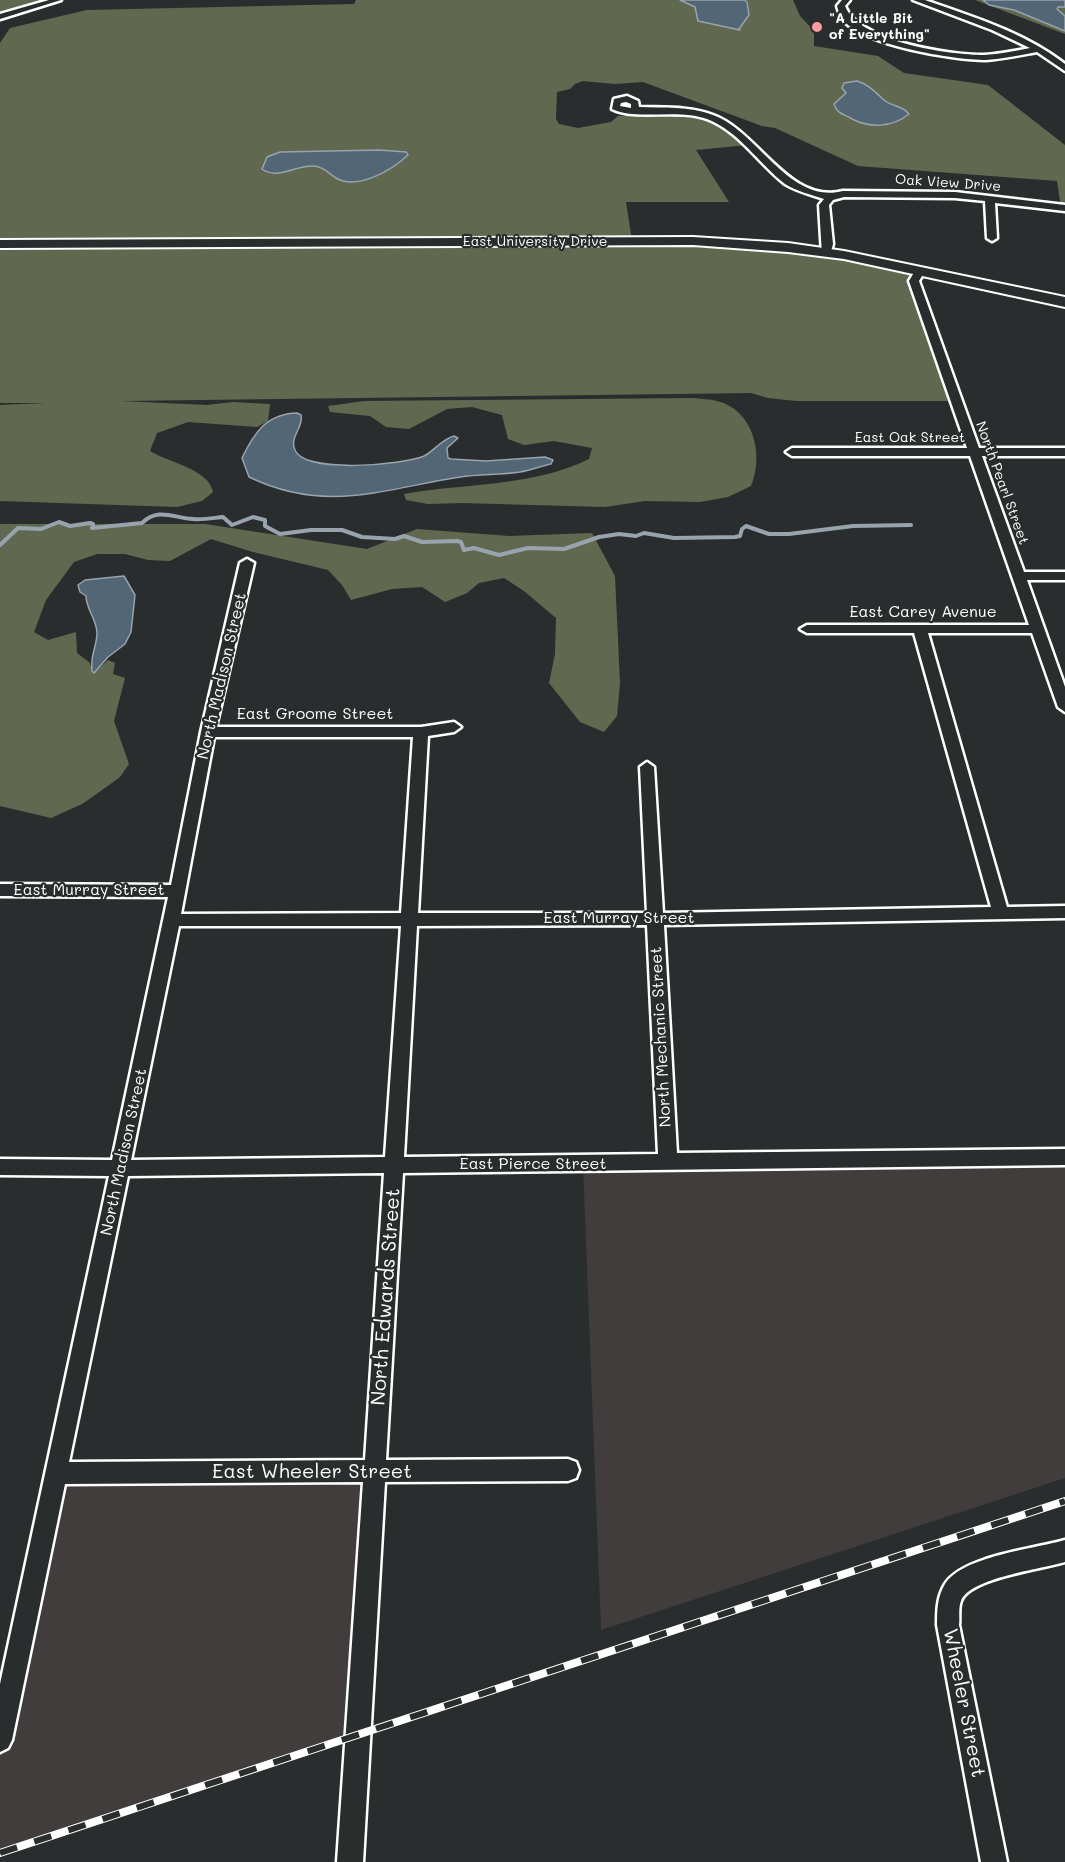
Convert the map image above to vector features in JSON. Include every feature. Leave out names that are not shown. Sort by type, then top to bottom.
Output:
[{"type":"main road","name":"East University Drive","points":[[0,244],[693,241],[826,253],[1065,302]]},
{"type":"street","points":[[0,17],[57,0]]},
{"type":"street","points":[[846,0],[841,6],[844,16],[864,31],[892,42],[972,57],[997,57],[1038,49]]},
{"type":"street","points":[[917,0],[980,23],[1038,49],[1065,68]]},
{"type":"street","points":[[635,110],[684,111],[711,117],[728,126],[790,183],[830,198],[824,205],[828,244],[826,253]]},
{"type":"street","name":"Oak View Drive","points":[[830,198],[843,194],[869,192],[940,194],[1065,208]]},
{"type":"street","points":[[990,199],[992,238]]},
{"type":"street","name":"North Pearl Street","points":[[920,271],[915,281],[955,401],[976,453],[1065,707]]},
{"type":"street","name":"East Oak Street","points":[[792,452],[1065,452]]},
{"type":"street","name":"North Madison Street","points":[[0,1740],[121,1168],[208,732],[247,563]]},
{"type":"street","points":[[1020,576],[1065,576]]},
{"type":"street","name":"East Carey Avenue","points":[[807,630],[1039,629]]},
{"type":"street","points":[[920,630],[1001,913]]},
{"type":"street","name":"East Groome Street","points":[[208,732],[421,732],[454,727]]},
{"type":"street","name":"North Edwards Street","points":[[350,1862],[421,732]]},
{"type":"street","name":"North Mechanic Street","points":[[646,767],[668,1163]]},
{"type":"street","name":"East Murray Street","points":[[0,890],[178,891]]},
{"type":"street","name":"East Murray Street","points":[[172,920],[655,919],[1065,912]]},
{"type":"street","name":"East Pierce Street","points":[[0,1167],[668,1163],[1065,1157]]},
{"type":"street","name":"East Wheeler Street","points":[[56,1473],[568,1470]]},
{"type":"street","name":"Wheeler Street","points":[[994,1862],[948,1624],[949,1604],[957,1586],[973,1576],[1065,1551]]},
{"type":"shaded area","points":[[1065,1157],[1065,1478],[601,1630],[583,1164]]},
{"type":"shaded area","points":[[375,1472],[358,1735],[0,1853],[0,1740],[56,1473]]},
{"type":"green space","points":[[0,0],[57,0],[0,17]]},
{"type":"green space","points":[[356,0],[793,0],[800,16],[814,31],[814,46],[878,56],[904,73],[988,85],[1065,145],[1065,208],[1061,208],[1057,181],[858,166],[775,128],[762,126],[643,82],[615,84],[583,81],[570,89],[557,92],[556,119],[559,124],[578,128],[611,122],[618,116],[655,116],[674,111],[711,117],[748,145],[696,150],[729,202],[626,202],[632,241],[748,244],[920,271],[915,277],[955,401],[796,401],[768,398],[751,393],[120,401],[207,405],[233,402],[270,404],[268,421],[257,427],[188,422],[157,433],[150,451],[196,472],[210,484],[213,492],[202,501],[177,507],[0,501],[0,405],[47,403],[0,403],[0,43],[10,28],[87,10],[354,4]]},
{"type":"green space","points":[[975,0],[1065,0],[1065,34]]},
{"type":"green space","points":[[693,398],[714,400],[730,406],[747,424],[756,448],[755,474],[751,486],[728,497],[700,502],[645,501],[605,507],[428,504],[406,500],[404,494],[545,475],[589,459],[592,448],[554,441],[524,445],[508,439],[502,415],[472,407],[447,409],[409,429],[386,427],[370,416],[330,412],[328,406],[364,401]]},
{"type":"green space","points":[[0,524],[205,524],[367,549],[417,529],[509,536],[592,533],[615,576],[620,683],[617,716],[604,732],[580,722],[549,683],[555,654],[556,618],[524,591],[504,578],[479,583],[467,593],[445,602],[422,587],[392,589],[351,600],[342,585],[328,570],[253,552],[211,539],[170,561],[148,560],[125,554],[97,554],[74,562],[46,600],[34,632],[48,640],[76,632],[77,653],[90,663],[94,673],[108,660],[115,663],[113,674],[125,678],[114,721],[129,764],[120,777],[98,793],[82,804],[51,818],[0,806]]},
{"type":"water","points":[[680,0],[744,0],[747,2],[749,15],[740,30],[698,21],[695,7]]},
{"type":"water","points":[[983,0],[1065,0],[1065,7],[1057,9],[1065,16],[1065,31],[1014,10],[989,5]]},
{"type":"water","points":[[857,81],[909,114],[895,122],[873,125],[859,122],[841,113],[834,104],[846,93],[842,88],[844,83]]},
{"type":"water","points":[[379,150],[406,152],[408,155],[375,177],[354,182],[336,178],[316,166],[280,173],[262,169],[267,157],[280,152]]},
{"type":"water","points":[[297,413],[301,415],[301,419],[294,441],[295,450],[303,458],[316,462],[355,465],[413,459],[424,456],[454,436],[458,438],[447,448],[448,458],[451,459],[486,461],[545,457],[553,460],[551,464],[520,472],[460,477],[354,495],[304,494],[277,488],[249,477],[242,458],[262,426],[277,417]]},
{"type":"water","points":[[124,576],[135,595],[131,632],[125,644],[108,657],[94,673],[92,665],[97,628],[86,596],[80,592],[78,585],[85,580]]},
{"type":"waterway","points":[[0,545],[18,528],[41,529],[59,522],[70,526],[90,523],[93,524],[92,528],[142,523],[160,514],[197,519],[223,517],[232,525],[253,517],[265,520],[265,526],[280,534],[311,530],[342,530],[362,537],[395,539],[404,536],[422,542],[457,541],[461,542],[464,550],[474,548],[499,555],[528,548],[564,549],[599,537],[619,534],[636,536],[644,533],[674,538],[735,537],[740,536],[742,529],[746,526],[769,534],[789,534],[853,526],[911,525]]},
{"type":"railway","points":[[0,1853],[1065,1501]]},
{"type":"place","name":"\"A Little Bit of Everything\"","points":[[817,27]]}]
